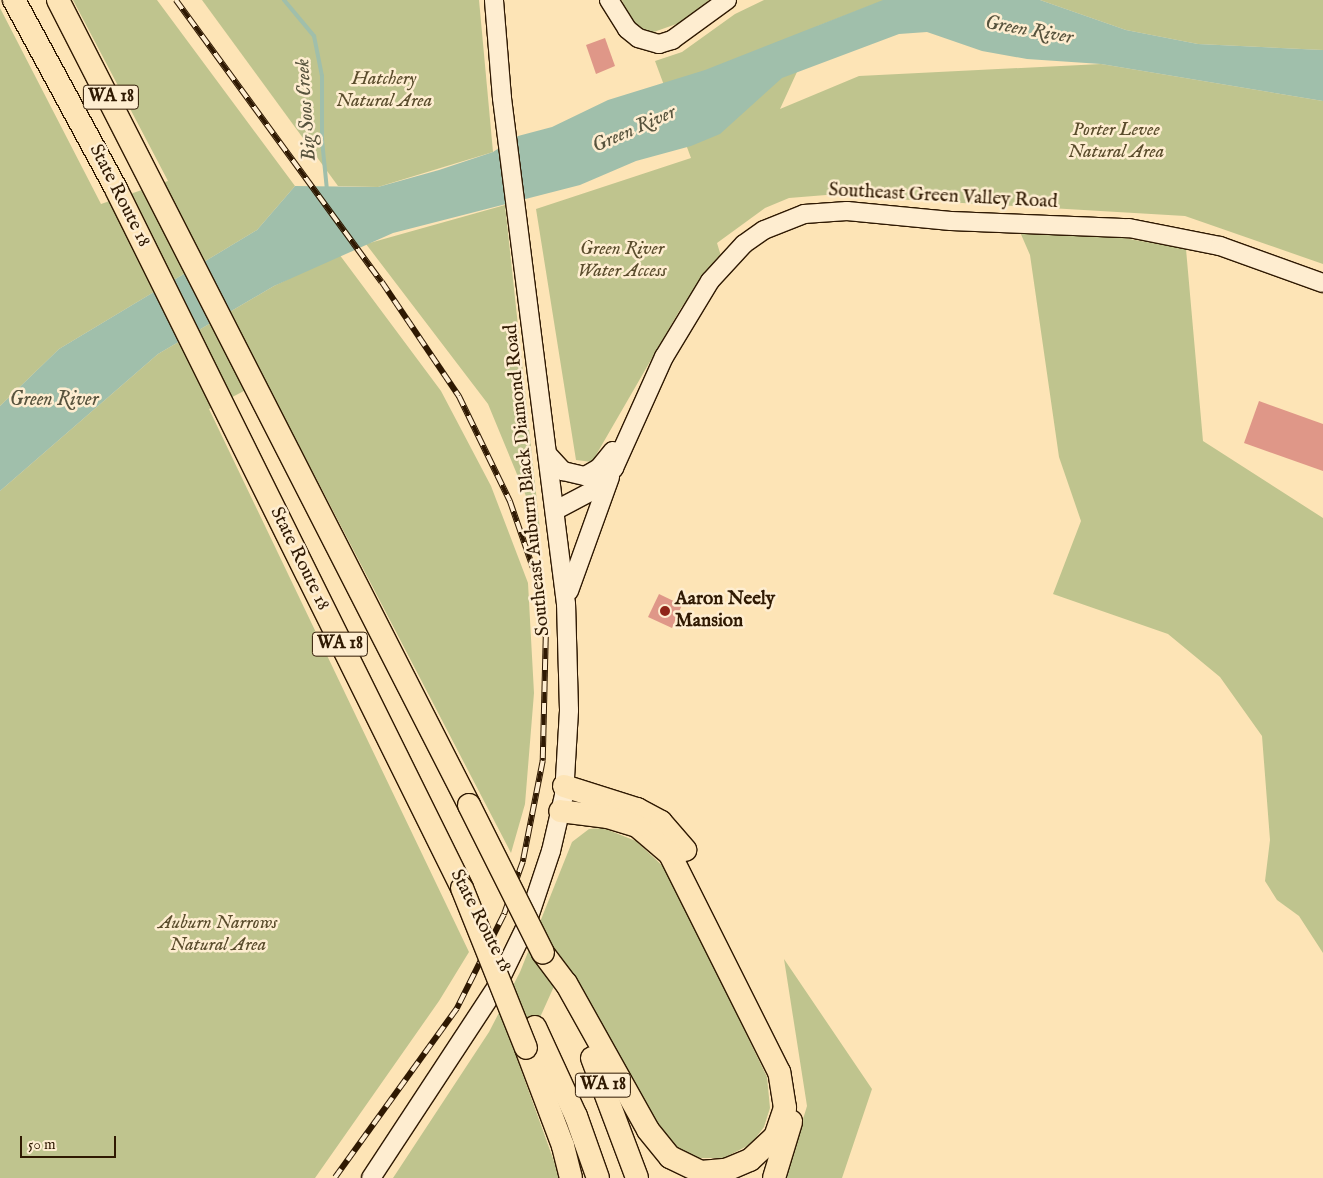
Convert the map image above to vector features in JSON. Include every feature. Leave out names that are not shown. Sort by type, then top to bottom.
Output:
[{"type":"highway","name":"State Route 18","points":[[14,0],[116,188],[462,888],[535,1027],[576,1116],[598,1178]]},
{"type":"highway","name":"State Route 18","points":[[58,0],[161,196],[543,954],[564,989]]},
{"type":"highway","points":[[564,786],[638,808],[661,822],[685,850],[787,1069],[792,1112],[774,1178]]},
{"type":"highway","points":[[560,811],[608,817],[637,826],[670,854],[779,1072],[785,1108],[775,1137],[750,1160],[726,1170],[701,1172],[670,1157],[640,1116],[564,989]]},
{"type":"highway","points":[[462,888],[551,1111],[571,1178]]},
{"type":"highway","name":"WA 18","points":[[564,989],[608,1097],[637,1178]]},
{"type":"street","name":"Southeast Auburn Black Diamond Road","points":[[372,1178],[496,988],[526,926],[560,811],[564,786],[569,710],[566,604],[523,242],[502,98],[494,0]]},
{"type":"street","points":[[609,0],[627,29],[638,38],[658,44],[672,40],[727,0]]},
{"type":"street","name":"Southeast Green Valley Road","points":[[556,510],[592,491],[614,468],[679,327],[710,280],[744,244],[764,230],[804,214],[847,211],[950,221],[1129,228],[1220,246],[1323,283]]},
{"type":"street","points":[[549,456],[563,471],[585,476],[599,468],[640,409]]},
{"type":"street","points":[[566,604],[573,573],[614,468]]},
{"type":"green space","points":[[73,0],[157,0],[295,186],[257,230],[59,349],[0,406],[0,8],[101,204],[168,181]]},
{"type":"green space","name":"Hatchery Natural Area","points":[[202,0],[479,0],[493,152],[378,187],[338,186]]},
{"type":"green space","points":[[622,0],[709,0],[685,21],[648,34],[630,21]]},
{"type":"green space","points":[[764,0],[885,0],[818,26],[780,109],[859,76],[1101,64],[1323,101],[1323,264],[1185,216],[826,195],[789,198],[765,208],[717,243],[721,256],[681,308],[592,462],[576,460],[536,209],[691,158],[655,61],[682,52],[735,14]]},
{"type":"green space","points":[[1040,0],[1323,0],[1323,50],[1198,44],[1126,30]]},
{"type":"green space","points":[[505,205],[540,530],[488,404],[366,244]]},
{"type":"green space","points":[[1020,232],[1118,237],[1186,249],[1203,441],[1323,518],[1323,953],[1299,916],[1277,900],[1265,881],[1270,840],[1262,736],[1220,677],[1168,634],[1053,594],[1081,521],[1059,457],[1030,255]]},
{"type":"green space","name":"Auburn Narrows Natural Area","points":[[339,254],[441,391],[491,486],[528,583],[534,693],[525,804],[511,853],[265,380],[209,409],[469,952],[439,1001],[315,1178],[0,1178],[0,491],[158,354],[274,286]]},
{"type":"green space","points":[[603,828],[636,841],[667,870],[767,1077],[770,1108],[764,1127],[751,1144],[724,1158],[694,1158],[669,1145],[565,962],[519,1064],[560,1178],[393,1178],[489,1032],[520,972],[572,842],[589,829]]},
{"type":"green space","points":[[784,959],[872,1089],[842,1178],[785,1178],[807,1106]]},
{"type":"water","name":"Green River","points":[[883,0],[1040,0],[1126,30],[1198,44],[1323,50],[1323,101],[1101,64],[1027,59],[982,51],[927,32],[899,34],[782,78],[720,134],[691,146],[636,161],[580,185],[393,233],[274,286],[158,354],[0,491],[0,406],[59,349],[257,230],[295,186],[378,187],[439,170],[493,152],[518,136],[552,127],[608,100],[705,70]]},
{"type":"building","points":[[605,38],[615,66],[596,74],[586,45]]},
{"type":"building","points":[[1259,401],[1323,424],[1323,471],[1244,443]]},
{"type":"building","name":"Aaron Neely Mansion","points":[[659,594],[682,605],[672,628],[648,617]]},
{"type":"waterway","name":"Big Soos Creek","points":[[284,0],[314,36],[322,76],[322,140],[327,190]]},
{"type":"railway","points":[[176,0],[382,282],[459,396],[510,501],[535,573],[546,637],[543,761],[523,862],[504,915],[457,1009],[335,1178]]},
{"type":"place","name":"Aaron Neely Mansion","points":[[665,611]]},
{"type":"park label","name":"Porter Levee Natural Area","points":[[1116,142]]},
{"type":"park label","name":"Green River Water Access","points":[[622,261]]}]
